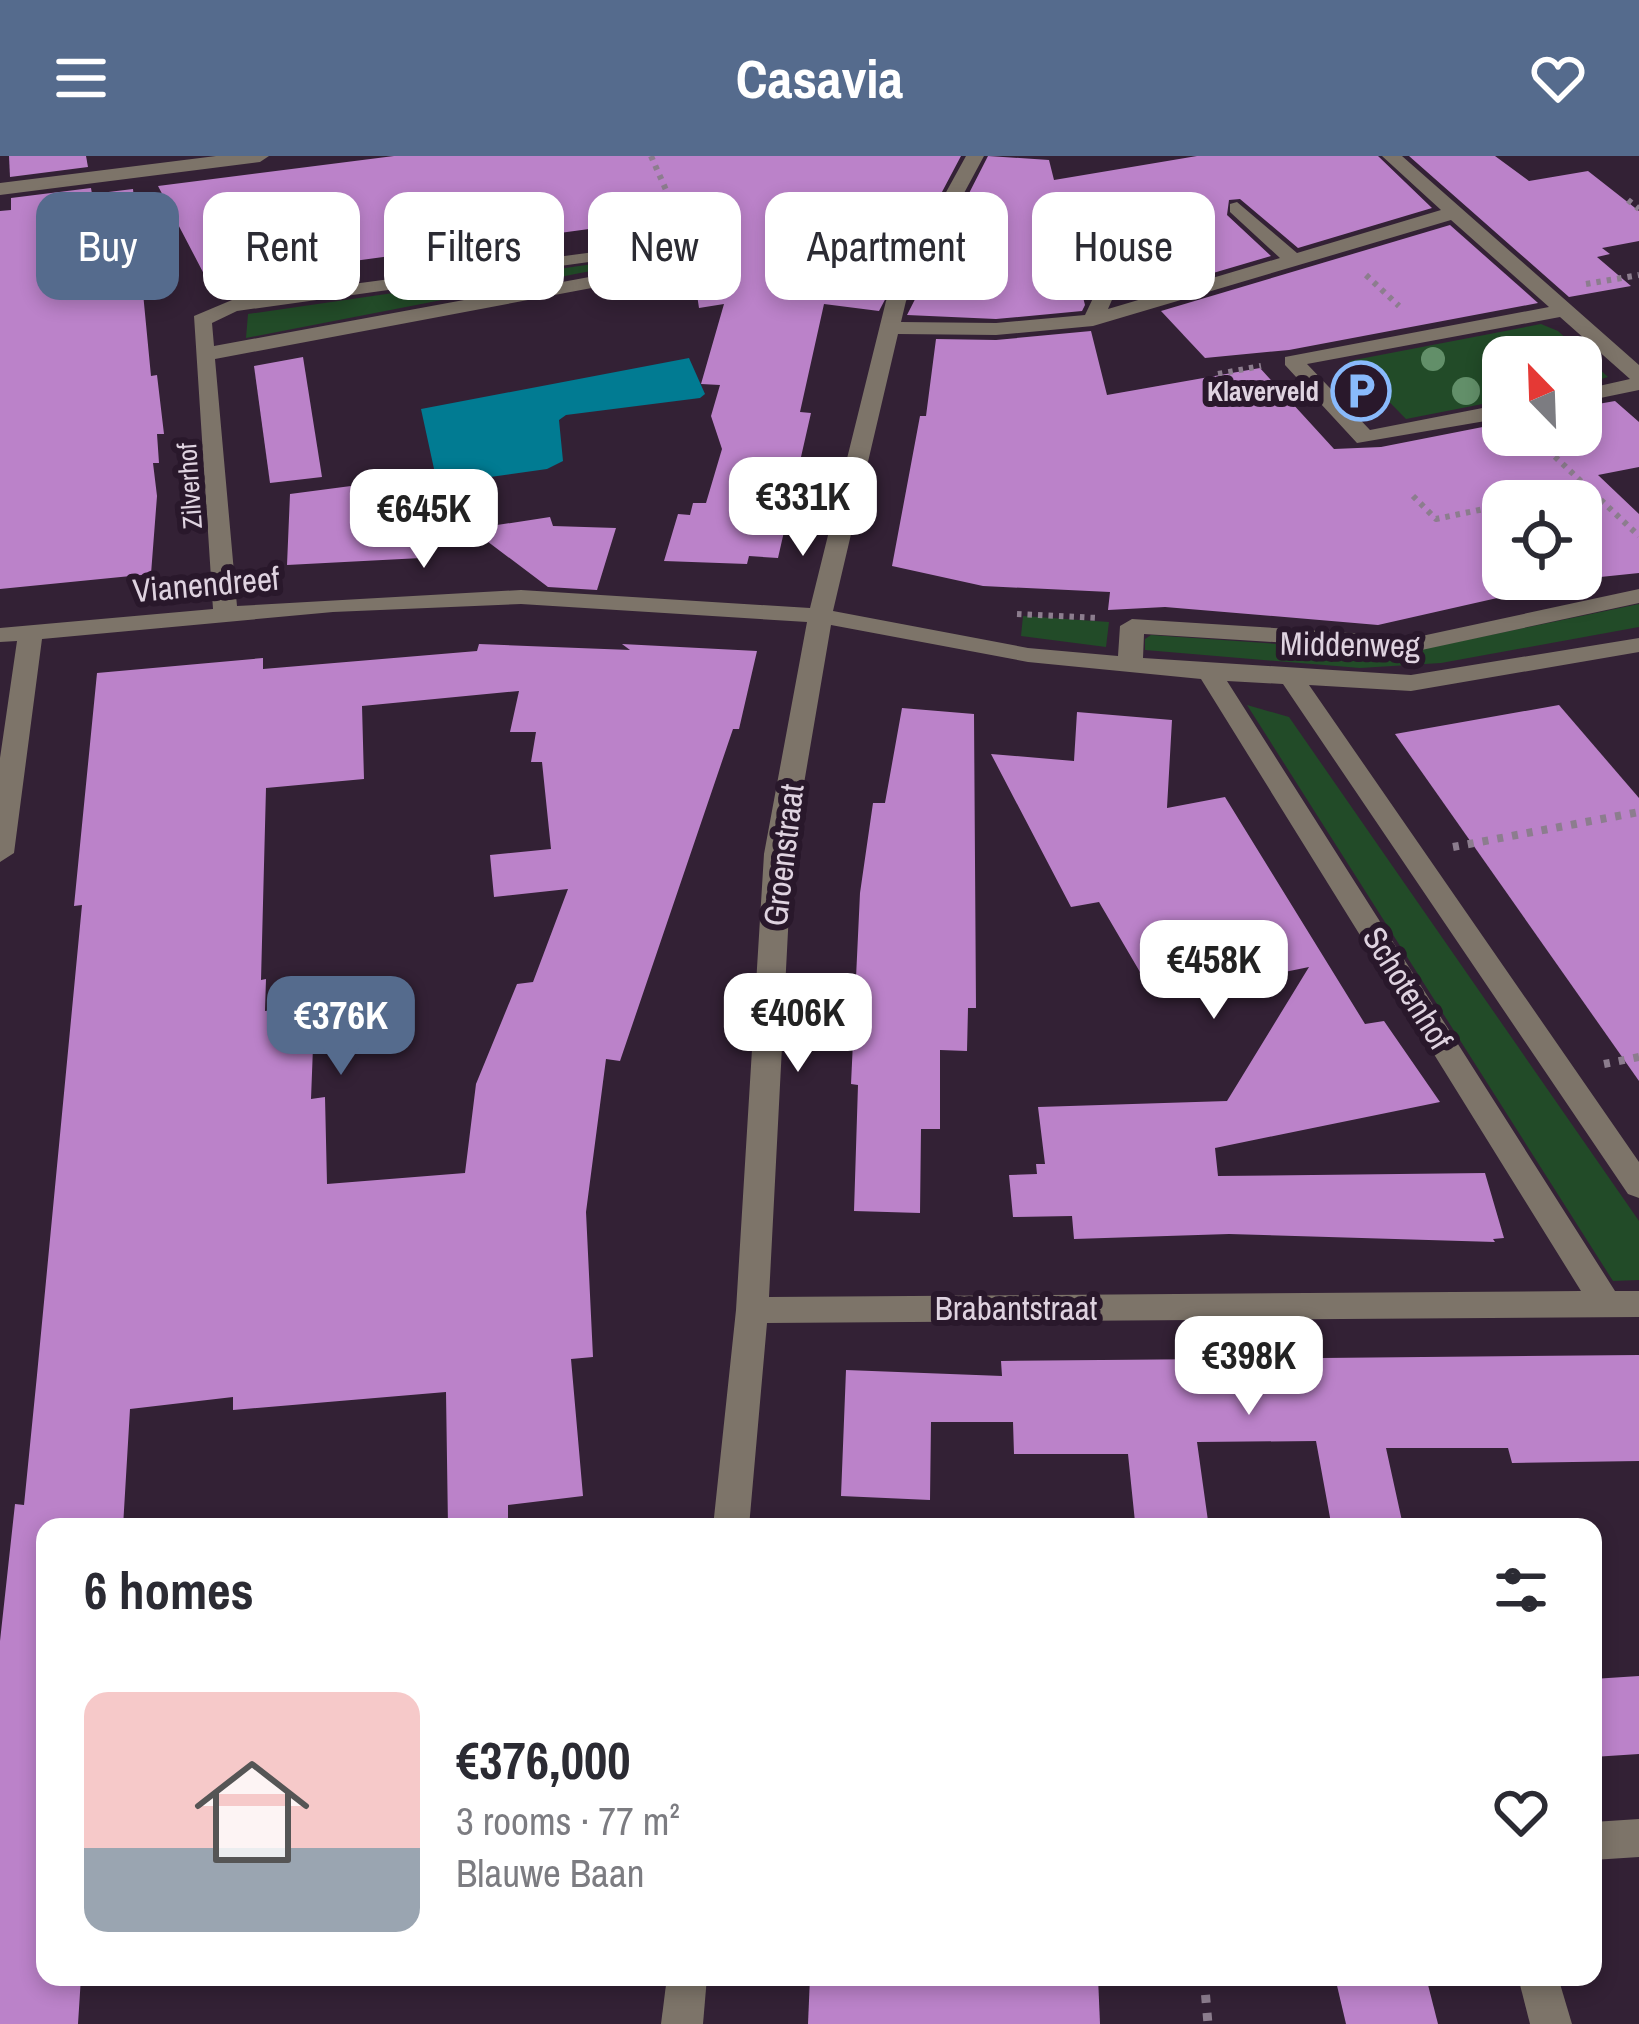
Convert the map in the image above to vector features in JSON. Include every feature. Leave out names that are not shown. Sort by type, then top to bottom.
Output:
[{"type":"street","points":[[0,189],[260,156]]},
{"type":"street","name":"Groenstraat","points":[[732,1518],[752,1310],[778,854],[820,616],[896,301],[975,156]]},
{"type":"street","points":[[1391,156],[1639,380]]},
{"type":"street","points":[[1237,208],[1295,262]]},
{"type":"street","points":[[890,332],[1093,320],[1453,213]]},
{"type":"street","name":"Zilverhof","points":[[226,615],[201,320],[232,306],[588,256]]},
{"type":"street","points":[[206,354],[588,283]]},
{"type":"street","points":[[1093,320],[1102,300]]},
{"type":"street","points":[[1482,415],[1365,438],[1292,361],[1564,310]]},
{"type":"street","points":[[890,332],[1040,343],[1068,340]]},
{"type":"street","points":[[1602,390],[1639,380]]},
{"type":"street","name":"Middenweg","points":[[1130,665],[1128,619],[1417,644],[1639,596]]},
{"type":"street","name":"Vianendreef","points":[[0,639],[226,615],[521,597],[820,616]]},
{"type":"street","name":"Middenweg","points":[[820,616],[1028,655],[1209,672],[1411,683],[1639,645]]},
{"type":"street","points":[[0,853],[6,763],[30,634]]},
{"type":"street","name":"Schotenhof","points":[[1209,672],[1623,1304]]},
{"type":"street","points":[[1291,677],[1639,1186]]},
{"type":"street","name":"Brabantstraat","points":[[752,1310],[1623,1304]]},
{"type":"street","points":[[1602,1840],[1639,1838]]},
{"type":"street","points":[[682,2024],[686,1986]]},
{"type":"street","points":[[1540,1986],[1551,2024]]},
{"type":"path","points":[[651,156],[667,192]]},
{"type":"path","points":[[1628,200],[1639,209]]},
{"type":"path","points":[[1339,250],[1429,335]]},
{"type":"path","points":[[1554,456],[1580,480]]},
{"type":"path","points":[[1413,496],[1436,519],[1482,509]]},
{"type":"path","points":[[1602,501],[1639,536]]},
{"type":"path","points":[[1411,855],[1639,812]]},
{"type":"path","points":[[1205,1986],[1208,2024]]},
{"type":"green space","points":[[588,265],[588,272],[564,276],[564,268]]},
{"type":"green space","points":[[384,294],[384,300],[442,300],[246,338],[248,314]]},
{"type":"green space","points":[[1541,324],[1563,336],[1482,336],[1482,404],[1406,419],[1349,361]]},
{"type":"green space","points":[[1639,604],[1639,627],[1441,663],[1360,668],[1145,650],[1145,639],[1151,635],[1404,653]]},
{"type":"green space","points":[[1023,616],[1109,622],[1106,647],[1021,636]]},
{"type":"green space","points":[[1247,705],[1289,717],[1639,1221],[1639,1280],[1613,1281]]},
{"type":"water","points":[[689,358],[705,394],[700,398],[566,415],[559,420],[563,461],[547,469],[447,483],[436,478],[421,409]]},
{"type":"building","points":[[9,156],[86,156],[88,167],[10,177]]},
{"type":"building","points":[[394,156],[961,156],[942,192],[765,192],[765,300],[885,300],[879,311],[824,304],[800,412],[811,413],[778,558],[749,556],[747,564],[664,561],[678,514],[690,515],[693,503],[706,503],[722,449],[711,416],[720,385],[701,384],[724,304],[699,308],[698,300],[741,300],[741,192],[588,192],[588,229],[564,232],[564,192],[384,192],[384,257],[360,260],[360,192],[203,192],[203,272],[179,226],[179,192],[161,192],[158,186]]},
{"type":"building","points":[[988,156],[1049,160],[1054,180],[1197,156],[1378,156],[1432,208],[1298,248],[1240,199],[1229,200],[1227,215],[1271,256],[1215,272],[1215,192],[1032,192],[1032,300],[1084,300],[1082,311],[996,319],[907,315],[915,300],[1008,300],[1008,192],[970,192]]},
{"type":"building","points":[[1409,156],[1495,156],[1529,181],[1588,171],[1639,211],[1639,241],[1602,248],[1610,254],[1597,257],[1631,286],[1569,297]]},
{"type":"building","points":[[36,195],[36,300],[144,300],[151,376],[157,375],[164,434],[157,434],[159,463],[153,463],[157,496],[151,574],[0,589],[0,211],[11,210],[11,198]]},
{"type":"building","points":[[1450,225],[1538,303],[1289,350],[1205,358],[1161,311],[1215,300],[1215,295]]},
{"type":"building","points":[[1091,331],[1107,395],[1260,368],[1334,449],[1381,447],[1482,427],[1482,456],[1602,456],[1602,403],[1615,401],[1639,422],[1639,467],[1598,475],[1639,514],[1639,573],[1602,577],[1602,480],[1482,480],[1482,600],[1488,600],[1378,625],[1165,607],[1108,610],[1110,592],[983,586],[892,566],[920,416],[926,416],[936,339],[996,340]]},
{"type":"building","points":[[303,357],[322,477],[270,483],[254,366]]},
{"type":"building","points":[[389,481],[394,505],[423,503],[421,558],[287,565],[290,494]]},
{"type":"building","points":[[550,517],[553,526],[616,528],[597,590],[548,587],[471,529]]},
{"type":"building","points":[[479,644],[757,651],[739,729],[733,729],[620,1061],[606,1059],[586,1212],[593,1357],[571,1359],[583,1496],[508,1505],[508,1518],[448,1518],[446,1392],[233,1410],[233,1397],[130,1409],[124,1518],[36,1518],[36,1986],[80,1986],[78,2024],[0,2024],[0,1641],[15,1504],[24,1505],[82,905],[74,906],[97,673],[263,658],[263,669],[477,651]],"holes":[[[519,691],[510,732],[536,732],[531,762],[542,762],[551,849],[490,855],[494,897],[568,889],[533,982],[517,984],[476,1084],[465,1173],[327,1184],[325,1097],[311,1099],[313,1047],[301,1048],[299,1007],[265,1011],[266,979],[261,980],[266,788],[364,779],[362,706]]]},
{"type":"building","points":[[1559,705],[1639,798],[1639,1081],[1395,734]]},
{"type":"building","points":[[902,708],[974,714],[976,1008],[968,1008],[967,1051],[940,1050],[940,1129],[921,1129],[920,1213],[854,1211],[858,1085],[851,1084],[860,893],[873,803],[885,803]]},
{"type":"building","points":[[1077,712],[1172,720],[1167,808],[1225,797],[1365,1024],[1384,1021],[1440,1102],[1215,1148],[1218,1176],[1485,1173],[1504,1238],[1493,1239],[1495,1242],[1229,1234],[1074,1239],[1072,1216],[1013,1217],[1009,1175],[1037,1174],[1036,1164],[1045,1164],[1038,1107],[1227,1101],[1309,967],[1232,983],[1223,967],[1147,984],[1099,902],[1071,907],[991,754],[1074,761]]},
{"type":"building","points":[[1639,1355],[1639,1461],[1512,1463],[1508,1448],[1386,1448],[1401,1518],[1330,1518],[1316,1441],[1197,1442],[1208,1518],[1135,1518],[1128,1454],[1014,1454],[1013,1422],[931,1422],[930,1500],[841,1496],[846,1370],[1002,1376],[1001,1361]]},
{"type":"building","points":[[1639,1676],[1639,1754],[1602,1756],[1602,1678]]},
{"type":"building","points":[[810,1986],[1098,1986],[1100,2024],[808,2024]]},
{"type":"building","points":[[1337,1986],[1428,1986],[1438,2024],[1346,2024]]},
{"type":"place","name":"Klaverveld","points":[[1361,391]]}]
